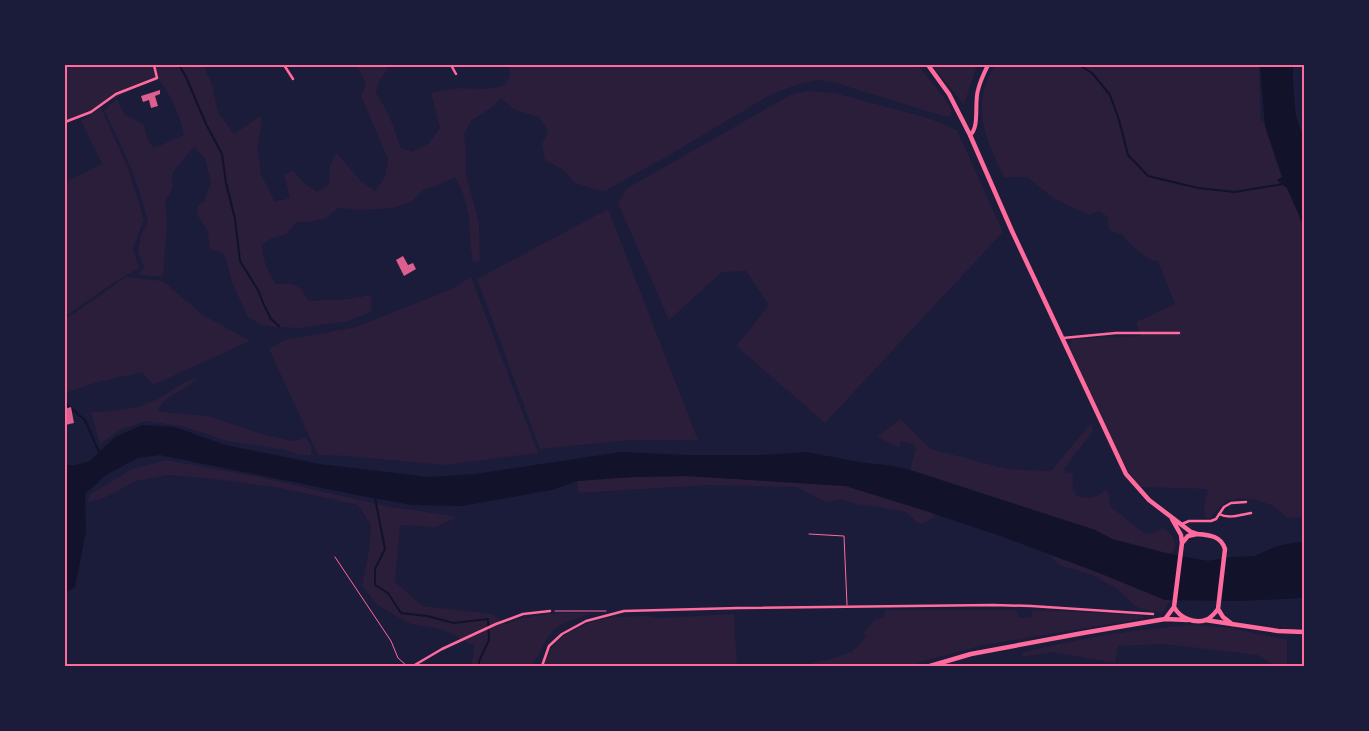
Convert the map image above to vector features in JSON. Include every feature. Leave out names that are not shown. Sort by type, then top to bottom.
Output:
[{"type":"main road","points":[[928,65],[949,94],[970,136],[1126,474],[1149,500],[1197,534]]},
{"type":"main road","points":[[970,136],[974,132],[976,124],[977,92],[988,65]]},
{"type":"main road","points":[[1165,619],[1174,608],[1182,545],[1181,534],[1170,516]]},
{"type":"main road","points":[[1182,545],[1188,536],[1197,534],[1210,535],[1218,538],[1223,543],[1225,552],[1218,609],[1205,620]]},
{"type":"main road","points":[[1174,608],[1181,616],[1188,620]]},
{"type":"main road","points":[[1218,609],[1223,617],[1233,625]]},
{"type":"main road","points":[[930,666],[970,654],[1165,619],[1205,620],[1278,631],[1304,632]]},
{"type":"street","points":[[65,122],[91,112],[116,94],[157,78],[154,65]]},
{"type":"street","points":[[284,65],[293,79]]},
{"type":"street","points":[[451,65],[456,74]]},
{"type":"street","points":[[1062,338],[1116,333],[1179,333]]},
{"type":"street","points":[[1182,524],[1190,521],[1211,522],[1216,519],[1224,507],[1231,503],[1246,502]]},
{"type":"street","points":[[1219,514],[1229,517],[1250,513]]},
{"type":"street","points":[[542,666],[549,646],[562,634],[586,621],[624,611],[847,606],[1021,606],[1153,614]]},
{"type":"street","points":[[415,665],[442,649],[496,624],[523,614],[550,611]]},
{"type":"lane","points":[[809,534],[844,536],[847,606]]},
{"type":"lane","points":[[335,557],[391,641],[398,658],[407,666]]},
{"type":"path","points":[[550,611],[607,611]]},
{"type":"shaded area","points":[[65,65],[203,65],[212,84],[218,112],[234,134],[261,115],[261,127],[257,146],[261,174],[275,202],[290,198],[284,175],[293,170],[305,184],[317,192],[329,184],[330,166],[336,152],[360,180],[375,191],[385,177],[388,159],[361,96],[366,83],[356,65],[385,65],[388,70],[380,79],[376,92],[390,119],[400,147],[412,152],[429,143],[440,128],[431,93],[461,88],[487,89],[505,85],[510,76],[509,65],[918,65],[948,103],[952,111],[949,117],[943,116],[836,83],[818,80],[799,84],[770,95],[605,191],[575,183],[563,170],[545,160],[542,144],[548,131],[539,117],[515,110],[501,98],[495,105],[471,121],[464,135],[466,175],[479,223],[480,261],[473,262],[469,215],[462,191],[455,177],[423,190],[411,202],[393,208],[362,210],[338,208],[326,218],[310,222],[296,222],[286,235],[272,238],[262,245],[263,256],[270,275],[276,284],[296,285],[309,301],[350,299],[370,295],[372,300],[371,312],[349,321],[300,328],[272,327],[262,325],[248,317],[233,285],[225,255],[209,248],[208,231],[198,216],[197,206],[204,201],[211,183],[205,159],[194,147],[172,173],[173,188],[165,201],[167,223],[163,277],[138,275],[144,268],[138,251],[142,232],[148,224],[145,209],[124,152],[104,110],[117,99],[124,114],[143,124],[149,142],[154,148],[184,135],[180,119],[157,77],[89,112],[65,122]]},
{"type":"shaded area","points":[[932,65],[977,65],[964,105]]},
{"type":"shaded area","points":[[995,65],[1259,65],[1261,124],[1264,120],[1282,177],[1277,180],[1287,188],[1304,227],[1304,517],[1288,518],[1271,505],[1256,500],[1240,498],[1226,501],[1209,519],[1205,517],[1204,509],[1208,489],[1142,487],[1137,484],[1123,462],[1071,350],[1070,344],[1073,339],[1141,336],[1136,322],[1175,304],[1158,261],[1144,256],[1123,235],[1109,230],[1108,217],[1099,211],[1089,215],[1053,198],[1027,177],[1004,177],[991,149],[983,122],[983,94],[987,80]]},
{"type":"shaded area","points":[[1260,65],[1293,65],[1296,116],[1304,139],[1304,227],[1287,188],[1277,180],[1282,177],[1265,126]]},
{"type":"shaded area","points":[[808,91],[835,93],[928,118],[957,130],[1003,232],[825,423],[736,346],[769,305],[746,271],[722,272],[669,320],[618,203],[626,189],[790,95]]},
{"type":"shaded area","points":[[101,108],[128,168],[144,220],[133,248],[139,268],[110,285],[67,315],[65,310],[65,182],[102,164],[81,121]]},
{"type":"shaded area","points":[[608,209],[698,440],[631,440],[540,449],[477,279]]},
{"type":"shaded area","points":[[126,277],[163,281],[203,315],[250,341],[153,385],[142,372],[94,383],[65,393],[65,318]]},
{"type":"shaded area","points":[[471,277],[538,453],[444,465],[318,455],[269,349],[284,340],[356,327],[452,289]]},
{"type":"shaded area","points":[[197,378],[166,400],[158,410],[208,416],[262,434],[292,441],[306,438],[312,447],[311,455],[299,455],[285,450],[228,441],[182,426],[145,421],[120,430],[100,444],[91,412],[116,411],[140,406],[156,400],[181,384]]},
{"type":"shaded area","points":[[900,419],[931,449],[1007,469],[1051,471],[1091,423],[1093,431],[1064,469],[1065,473],[1069,472],[1072,474],[1073,490],[1077,496],[1088,498],[1099,495],[1105,490],[1108,492],[1112,508],[1139,529],[1150,533],[1162,528],[1169,532],[1174,540],[1174,549],[1171,554],[1112,539],[1095,530],[910,470],[916,448],[913,444],[901,441],[899,448],[877,437]]},
{"type":"shaded area","points":[[142,425],[175,427],[225,445],[319,464],[429,477],[475,474],[621,452],[686,455],[761,455],[806,452],[910,470],[1095,530],[1112,539],[1165,553],[1208,561],[1231,557],[1255,556],[1275,547],[1298,542],[1304,543],[1304,598],[1237,601],[1165,600],[1003,537],[846,486],[687,476],[633,477],[577,481],[552,490],[462,506],[412,505],[160,455],[138,458],[106,475],[85,494],[86,531],[75,587],[65,593],[65,465],[76,465],[90,461],[115,437]]},
{"type":"shaded area","points":[[166,460],[259,477],[386,506],[458,517],[435,527],[400,525],[395,582],[423,606],[492,614],[505,625],[540,615],[591,613],[557,627],[531,666],[471,666],[475,646],[444,630],[408,623],[376,604],[362,585],[369,551],[371,525],[358,505],[281,488],[167,475],[136,481],[102,499],[88,502],[90,494],[132,469]]},
{"type":"shaded area","points":[[687,476],[845,486],[933,513],[933,518],[922,524],[918,523],[906,512],[859,505],[842,499],[825,502],[797,487],[707,485],[578,493],[577,481]]},
{"type":"shaded area","points":[[1050,555],[1165,600],[1170,600],[1161,613],[1139,608],[1117,589],[1092,575],[1059,565]]},
{"type":"shaded area","points":[[886,610],[1016,610],[1020,618],[1031,617],[1032,610],[1139,615],[1146,618],[984,645],[923,661],[912,666],[799,666],[831,659],[853,651],[866,637],[863,633],[875,619],[883,618]]},
{"type":"shaded area","points":[[734,614],[737,666],[545,666],[550,648],[558,641],[578,628],[599,620],[632,616],[661,618]]},
{"type":"shaded area","points":[[1194,625],[1231,628],[1287,640],[1287,666],[1276,666],[1258,655],[1163,644],[1118,646],[1115,663],[1052,652],[1021,657],[1024,652],[1087,638]]},
{"type":"building","points":[[160,90],[160,94],[155,96],[158,106],[151,108],[149,100],[143,102],[141,96]]},
{"type":"building","points":[[403,256],[408,265],[413,263],[416,269],[404,276],[396,260]]},
{"type":"building","points":[[71,407],[74,423],[65,425],[65,409]]},
{"type":"waterway","points":[[179,65],[222,154],[226,183],[235,219],[240,261],[258,290],[271,319],[279,326]]},
{"type":"waterway","points":[[1079,65],[1092,73],[1110,95],[1128,155],[1148,176],[1198,188],[1235,192],[1283,184]]},
{"type":"waterway","points":[[65,403],[85,420],[100,454]]},
{"type":"waterway","points":[[375,498],[385,549],[375,569],[375,585],[388,593],[401,613],[427,616],[454,623],[488,619],[489,640],[479,661],[479,666]]}]
